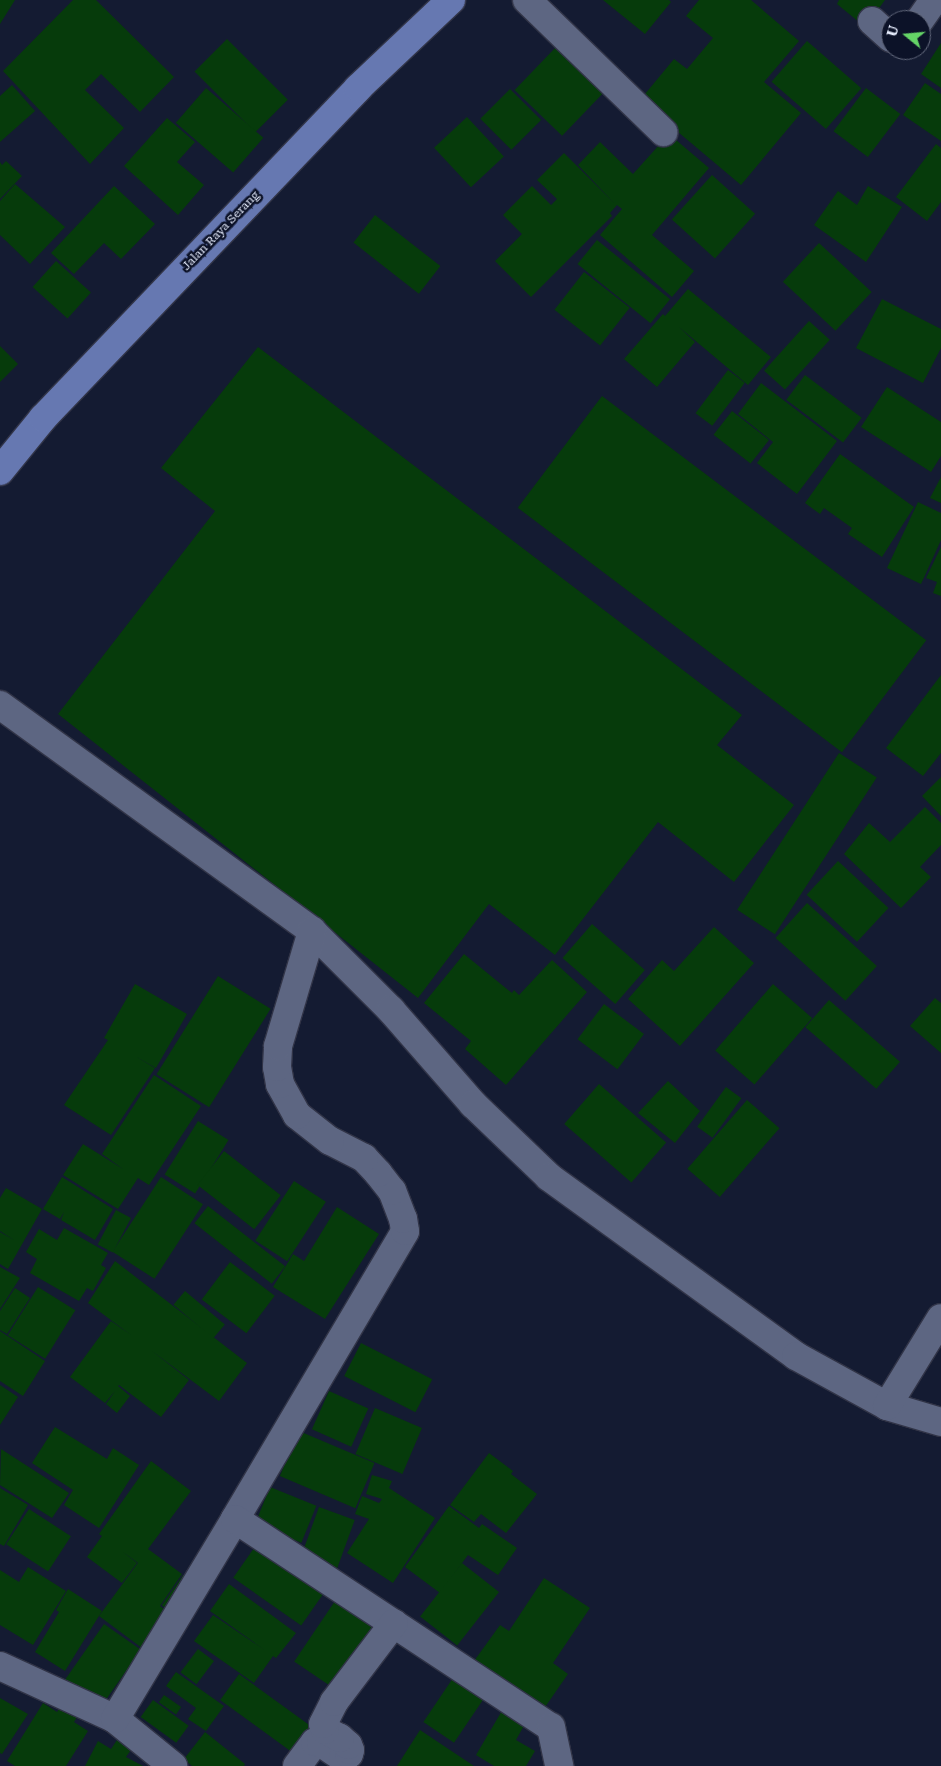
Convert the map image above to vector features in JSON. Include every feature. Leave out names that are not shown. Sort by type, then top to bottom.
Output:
[{"type":"highway","name":"Jalan Raya Serang","points":[[0,471],[43,418],[358,88],[451,0]]},
{"type":"street","points":[[527,0],[663,132]]},
{"type":"street","points":[[0,705],[312,931],[391,1010],[474,1104],[549,1177],[796,1356],[887,1406],[941,1422]]},
{"type":"street","points":[[115,1719],[405,1231],[403,1219],[392,1191],[378,1173],[364,1158],[330,1141],[297,1115],[280,1084],[277,1068],[278,1046],[312,931]]},
{"type":"street","points":[[887,1406],[941,1318]]},
{"type":"street","points":[[235,1519],[551,1727],[559,1766]]},
{"type":"street","points":[[297,1766],[315,1742],[321,1743],[343,1758],[349,1754],[348,1745],[325,1730],[323,1724],[334,1702],[394,1623]]},
{"type":"street","points":[[0,1666],[115,1719],[173,1766]]},
{"type":"building","points":[[0,0],[15,0],[0,24]]},
{"type":"building","points":[[73,0],[96,0],[174,77],[140,112],[101,74],[85,90],[124,128],[90,164],[3,71]]},
{"type":"building","points":[[603,0],[669,0],[671,2],[645,34]]},
{"type":"building","points":[[699,0],[751,0],[799,41],[764,82],[801,113],[741,185],[640,100],[674,59],[687,69],[713,38],[686,16]]},
{"type":"building","points":[[839,0],[885,0],[865,27],[837,4]]},
{"type":"building","points":[[227,39],[288,100],[255,132],[194,72]]},
{"type":"building","points":[[807,41],[861,88],[826,129],[772,82]]},
{"type":"building","points":[[941,43],[941,88],[921,74]]},
{"type":"building","points":[[557,46],[604,92],[562,136],[515,90]]},
{"type":"building","points":[[925,83],[941,94],[941,141],[903,115]]},
{"type":"building","points":[[12,85],[35,111],[0,142],[0,96]]},
{"type":"building","points":[[206,88],[263,138],[233,173],[176,123]]},
{"type":"building","points":[[866,88],[900,114],[868,157],[834,131]]},
{"type":"building","points":[[510,89],[541,120],[511,150],[480,119]]},
{"type":"building","points":[[467,117],[504,156],[471,187],[434,148]]},
{"type":"building","points":[[167,118],[195,142],[177,162],[204,185],[178,215],[124,166]]},
{"type":"building","points":[[669,134],[709,168],[652,235],[694,271],[672,297],[600,235],[622,209],[617,205],[610,213],[612,216],[531,297],[495,261],[522,234],[503,215],[532,186],[551,205],[557,199],[537,180],[564,153],[614,203],[578,165],[600,142],[633,174]]},
{"type":"building","points":[[936,144],[941,148],[941,202],[927,221],[896,197]]},
{"type":"building","points":[[6,161],[22,176],[0,199],[0,162],[2,165]]},
{"type":"building","points":[[712,175],[755,214],[715,258],[672,220]]},
{"type":"building","points":[[15,184],[65,227],[30,264],[0,235],[0,201]]},
{"type":"building","points":[[114,186],[155,224],[121,259],[104,243],[74,274],[51,253]]},
{"type":"building","points":[[868,186],[902,207],[866,262],[814,225],[838,191],[857,205]]},
{"type":"building","points":[[375,215],[440,266],[419,294],[353,243]]},
{"type":"building","points":[[597,240],[670,299],[651,323],[577,264]]},
{"type":"building","points":[[819,243],[872,292],[836,331],[783,282]]},
{"type":"building","points":[[56,261],[91,292],[68,318],[33,287]]},
{"type":"building","points":[[584,272],[630,308],[600,346],[554,310]]},
{"type":"building","points":[[688,289],[771,357],[748,385],[679,327],[695,342],[657,387],[624,359],[663,314],[665,316]]},
{"type":"building","points":[[882,299],[941,329],[941,348],[923,383],[856,348]]},
{"type":"building","points":[[809,321],[830,340],[785,390],[764,371]]},
{"type":"building","points":[[0,346],[18,364],[0,382]]},
{"type":"building","points":[[258,347],[742,715],[717,745],[794,805],[734,882],[658,822],[555,955],[489,904],[418,998],[58,714],[215,511],[161,468]]},
{"type":"building","points":[[728,370],[745,383],[712,426],[696,413]]},
{"type":"building","points":[[805,375],[862,418],[843,442],[786,400]]},
{"type":"building","points":[[761,383],[837,441],[797,494],[757,463],[773,442],[738,414]]},
{"type":"building","points":[[887,387],[941,422],[941,456],[931,472],[861,427]]},
{"type":"building","points":[[602,396],[926,640],[842,752],[518,508]]},
{"type":"building","points":[[732,411],[769,440],[751,464],[714,435]]},
{"type":"building","points":[[840,454],[914,507],[882,557],[848,534],[852,528],[824,508],[820,514],[805,503]]},
{"type":"building","points":[[941,477],[941,503],[930,498]]},
{"type":"building","points":[[918,502],[941,513],[941,540],[921,584],[887,568]]},
{"type":"building","points":[[941,547],[941,596],[933,593],[937,582],[926,578]]},
{"type":"building","points":[[941,675],[941,753],[923,776],[886,748]]},
{"type":"building","points":[[839,753],[877,778],[775,934],[737,910]]},
{"type":"building","points":[[941,777],[941,816],[922,796]]},
{"type":"building","points":[[925,807],[941,823],[941,845],[920,867],[931,877],[901,908],[844,854],[869,823],[890,842]]},
{"type":"building","points":[[838,861],[888,908],[857,942],[807,895]]},
{"type":"building","points":[[807,903],[877,966],[845,1001],[776,938]]},
{"type":"building","points":[[592,924],[645,970],[615,1004],[562,958]]},
{"type":"building","points":[[714,927],[754,963],[680,1046],[628,999],[662,960],[674,971]]},
{"type":"building","points":[[464,954],[512,993],[514,990],[519,995],[552,960],[587,992],[506,1085],[465,1049],[471,1041],[424,1003]]},
{"type":"building","points":[[218,976],[271,1009],[209,1107],[157,1074]]},
{"type":"building","points":[[135,984],[187,1014],[156,1068],[135,1056],[155,1068],[111,1135],[64,1105],[108,1040],[104,1038]]},
{"type":"building","points":[[773,984],[812,1018],[755,1085],[715,1050]]},
{"type":"building","points":[[935,998],[941,1003],[941,1053],[910,1026]]},
{"type":"building","points":[[829,1000],[900,1062],[876,1089],[805,1027]]},
{"type":"building","points":[[604,1004],[644,1034],[617,1069],[578,1039]]},
{"type":"building","points":[[154,1075],[201,1106],[149,1185],[138,1178],[118,1209],[63,1175],[83,1144],[123,1169],[102,1154]]},
{"type":"building","points":[[668,1081],[700,1111],[675,1143],[638,1113]]},
{"type":"building","points":[[599,1084],[666,1142],[631,1182],[564,1124]]},
{"type":"building","points":[[726,1087],[741,1098],[713,1138],[697,1127]]},
{"type":"building","points":[[747,1100],[779,1128],[720,1197],[687,1169]]},
{"type":"building","points":[[198,1121],[229,1140],[195,1194],[165,1174]]},
{"type":"building","points":[[224,1151],[281,1195],[254,1229],[198,1185]]},
{"type":"building","points":[[62,1177],[113,1209],[95,1240],[61,1220],[64,1212],[60,1219],[43,1209]]},
{"type":"building","points":[[161,1177],[203,1204],[154,1279],[113,1252]]},
{"type":"building","points":[[294,1181],[326,1202],[287,1261],[255,1241]]},
{"type":"building","points":[[6,1188],[42,1209],[8,1269],[0,1264],[0,1232],[14,1240],[0,1231],[0,1198]]},
{"type":"building","points":[[208,1206],[285,1266],[272,1284],[194,1223]]},
{"type":"building","points":[[337,1207],[379,1234],[325,1319],[273,1287],[293,1254],[304,1261]]},
{"type":"building","points":[[116,1210],[131,1218],[113,1252],[98,1244]]},
{"type":"building","points":[[64,1228],[108,1253],[101,1265],[106,1268],[93,1291],[87,1288],[79,1301],[30,1273],[37,1259],[26,1252],[39,1229],[57,1240]]},
{"type":"building","points":[[115,1261],[247,1363],[219,1401],[152,1351],[189,1380],[161,1417],[119,1385],[130,1396],[117,1413],[106,1404],[115,1391],[105,1403],[70,1377],[111,1321],[131,1335],[88,1303]]},
{"type":"building","points":[[230,1262],[275,1296],[246,1333],[202,1300]]},
{"type":"building","points":[[0,1267],[20,1278],[0,1309]]},
{"type":"building","points":[[38,1287],[75,1310],[45,1359],[8,1335]]},
{"type":"building","points":[[15,1288],[30,1298],[7,1334],[0,1330],[0,1311]]},
{"type":"building","points":[[185,1291],[225,1324],[213,1338],[173,1305]]},
{"type":"building","points":[[0,1331],[45,1361],[23,1396],[0,1381]]},
{"type":"building","points":[[361,1343],[432,1379],[415,1412],[344,1376]]},
{"type":"building","points":[[0,1385],[18,1397],[0,1425]]},
{"type":"building","points":[[329,1391],[368,1408],[351,1447],[312,1429]]},
{"type":"building","points":[[375,1408],[422,1428],[402,1474],[355,1454]]},
{"type":"building","points":[[55,1427],[107,1459],[113,1448],[139,1465],[99,1528],[64,1505],[73,1490],[32,1463]]},
{"type":"building","points":[[299,1431],[374,1463],[355,1508],[280,1476]]},
{"type":"building","points":[[1,1449],[69,1493],[52,1518],[0,1485]]},
{"type":"building","points":[[489,1453],[513,1471],[511,1474],[537,1494],[506,1533],[481,1514],[474,1522],[450,1505]]},
{"type":"building","points":[[151,1461],[191,1491],[148,1549],[182,1574],[160,1606],[168,1612],[142,1648],[99,1616],[138,1563],[123,1552],[137,1563],[122,1583],[87,1557],[102,1536],[99,1534]]},
{"type":"building","points":[[372,1475],[392,1481],[389,1488],[435,1518],[393,1583],[347,1553],[369,1519],[355,1514],[362,1496],[379,1503],[382,1499],[366,1494]]},
{"type":"building","points":[[270,1487],[316,1506],[301,1543],[255,1524]]},
{"type":"building","points":[[0,1488],[28,1505],[4,1546],[0,1544]]},
{"type":"building","points":[[449,1506],[479,1528],[482,1524],[517,1548],[498,1575],[468,1555],[440,1593],[405,1567]]},
{"type":"building","points":[[319,1507],[355,1520],[337,1568],[302,1555]]},
{"type":"building","points":[[29,1509],[71,1536],[48,1571],[6,1544]]},
{"type":"building","points":[[259,1541],[327,1589],[301,1625],[233,1578]]},
{"type":"building","points":[[462,1563],[499,1592],[457,1646],[420,1617]]},
{"type":"building","points":[[28,1567],[66,1591],[33,1645],[0,1625],[0,1570],[19,1582]]},
{"type":"building","points":[[183,1575],[193,1582],[172,1612],[162,1605]]},
{"type":"building","points":[[544,1578],[590,1608],[553,1663],[568,1674],[543,1710],[474,1661],[500,1625],[509,1631]]},
{"type":"building","points":[[229,1584],[296,1633],[276,1658],[273,1656],[254,1683],[194,1641],[213,1615],[266,1651],[210,1611]]},
{"type":"building","points":[[68,1589],[102,1611],[65,1671],[35,1652],[59,1612],[56,1610]]},
{"type":"building","points":[[335,1601],[372,1626],[331,1687],[294,1662]]},
{"type":"building","points":[[104,1624],[141,1650],[102,1706],[65,1680]]},
{"type":"building","points":[[198,1649],[214,1661],[197,1684],[181,1672]]},
{"type":"building","points":[[176,1672],[224,1706],[206,1731],[188,1719],[196,1708],[166,1686]]},
{"type":"building","points":[[239,1674],[311,1726],[292,1752],[220,1700]]},
{"type":"building","points":[[453,1678],[484,1699],[454,1743],[423,1722]]},
{"type":"building","points":[[164,1695],[181,1707],[176,1714],[159,1702]]},
{"type":"building","points":[[0,1698],[28,1714],[2,1754],[0,1753]]},
{"type":"building","points":[[153,1700],[189,1726],[176,1743],[141,1717]]},
{"type":"building","points":[[64,1702],[80,1712],[74,1722],[88,1731],[66,1766],[15,1766],[7,1761],[43,1703],[57,1712]]},
{"type":"building","points":[[503,1709],[526,1722],[516,1740],[535,1751],[526,1766],[494,1766],[476,1755]]},
{"type":"building","points":[[420,1730],[474,1766],[397,1766]]},
{"type":"building","points":[[205,1732],[245,1764],[244,1766],[192,1766],[184,1759]]},
{"type":"building","points":[[119,1737],[133,1747],[126,1757],[143,1766],[85,1766],[98,1741],[111,1749]]}]
